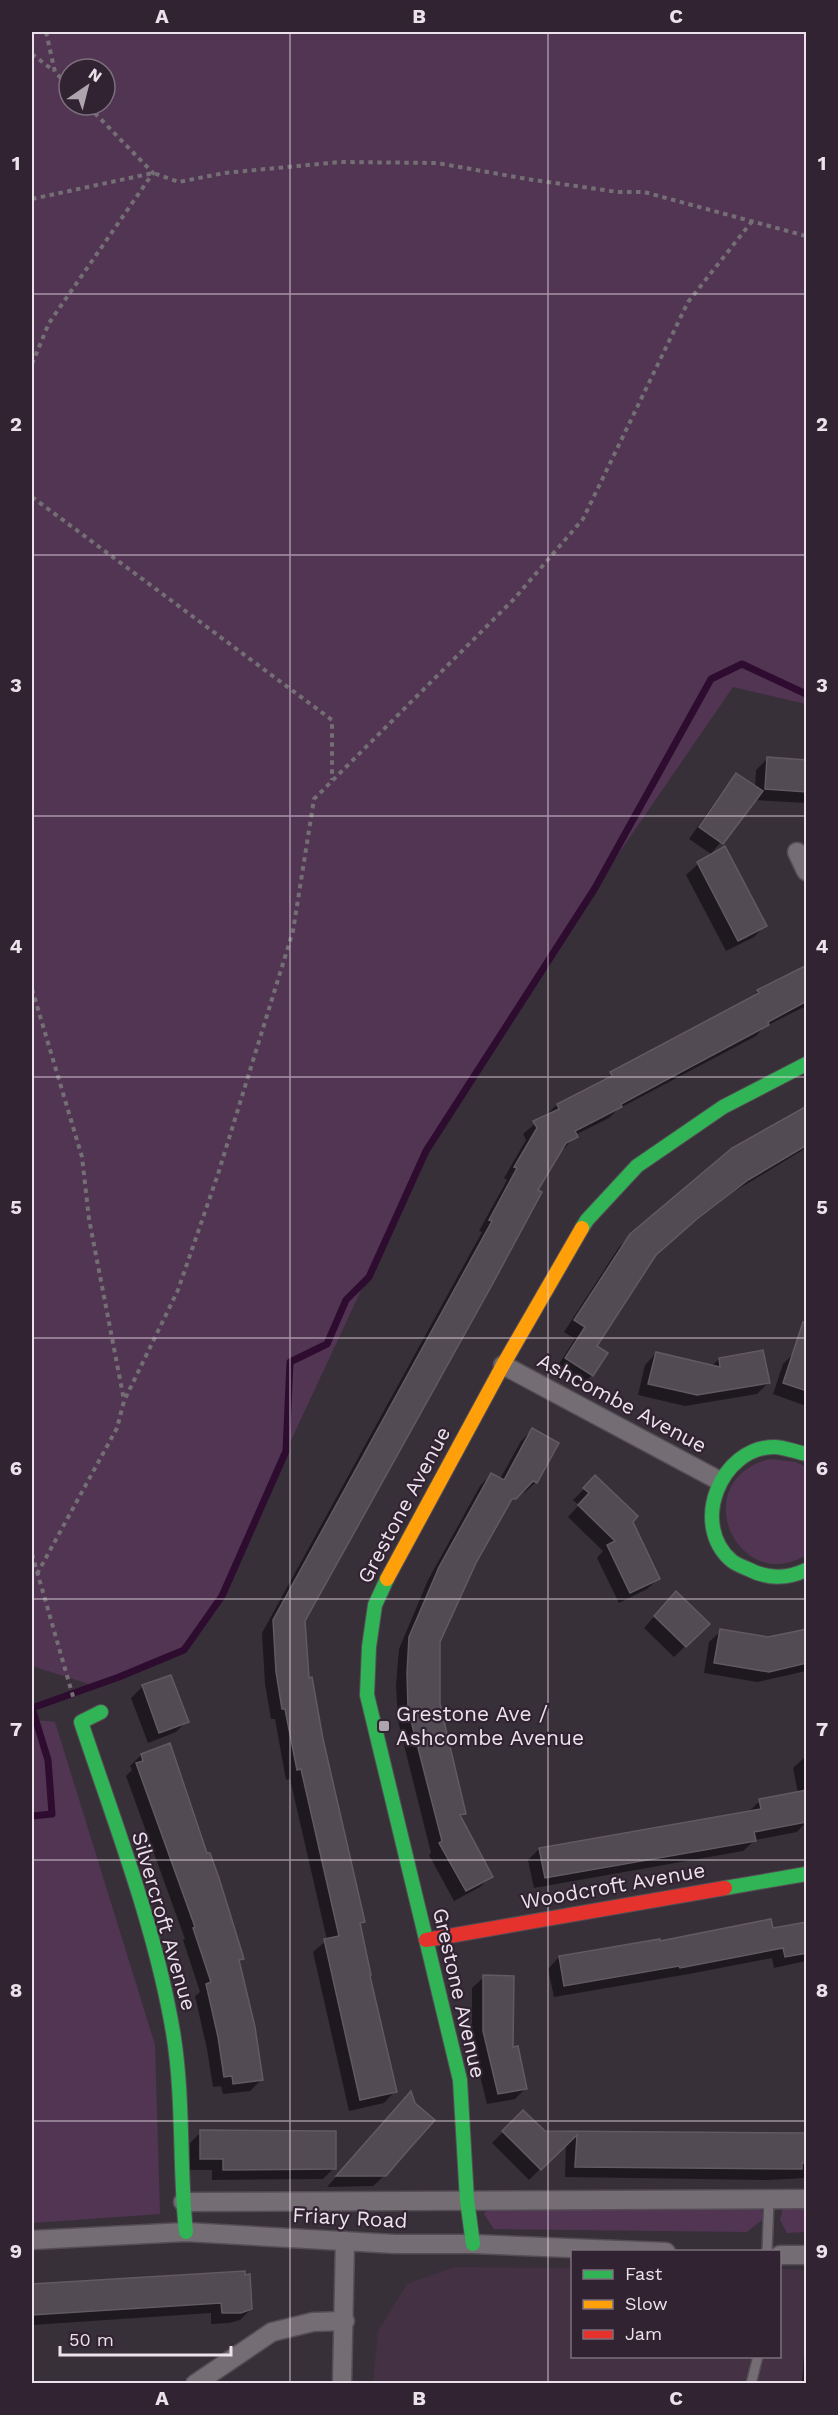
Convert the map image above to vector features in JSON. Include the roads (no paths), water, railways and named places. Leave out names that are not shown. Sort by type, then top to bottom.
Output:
[{"type":"street","points":[[797,852],[807,871]]},
{"type":"street","name":"Grestone Avenue","points":[[473,2244],[467,2200],[460,2080],[367,1695],[369,1647],[375,1605],[396,1560],[503,1365],[587,1220],[638,1166],[723,1107],[807,1064]]},
{"type":"street","name":"Ashcombe Avenue","points":[[503,1365],[718,1480]]},
{"type":"street","name":"Ashcombe Avenue","points":[[807,1454],[778,1446],[762,1448],[746,1454],[733,1463],[718,1480],[711,1506],[712,1522],[717,1538],[725,1552],[737,1564],[767,1577],[783,1577],[807,1570]]},
{"type":"street","name":"Silvercroft Avenue","points":[[101,1712],[81,1722],[148,1924],[173,2031],[181,2109],[186,2232]]},
{"type":"street","name":"Woodcroft Avenue","points":[[426,1940],[807,1874]]},
{"type":"street","name":"Friary Road","points":[[183,2202],[807,2199]]},
{"type":"street","name":"Friary Road","points":[[32,2240],[186,2232],[395,2244],[473,2244],[618,2250]]},
{"type":"street","points":[[342,2384],[345,2241]]},
{"type":"street","points":[[781,2255],[807,2255]]},
{"type":"street","points":[[195,2384],[272,2332],[313,2322],[345,2321]]},
{"type":"lane","points":[[767,2250],[769,2199]]},
{"type":"lane","points":[[752,2384],[758,2358]]},
{"type":"waterway","points":[[32,1816],[52,1814],[48,1760],[32,1708],[119,1677],[184,1650],[222,1596],[286,1451],[290,1362],[327,1344],[346,1300],[369,1277],[426,1151],[595,888],[711,679],[742,664],[806,694]]},
{"type":"place","name":"Grestone Ave / Ashcombe Avenue","points":[[384,1726]]}]
